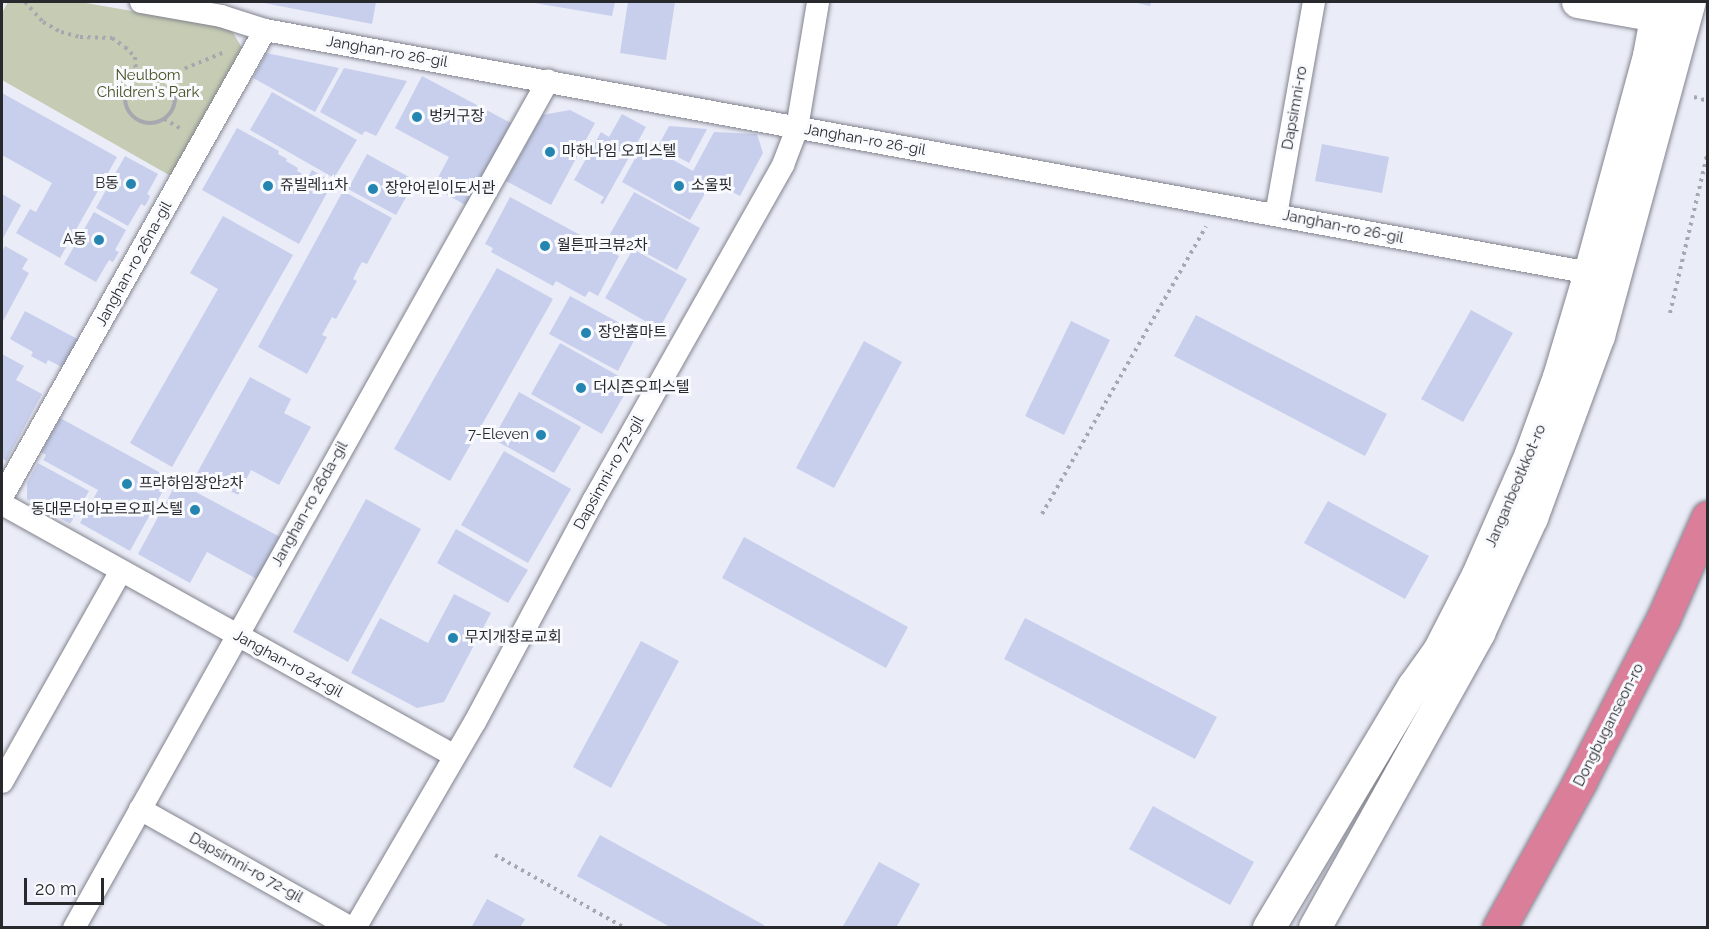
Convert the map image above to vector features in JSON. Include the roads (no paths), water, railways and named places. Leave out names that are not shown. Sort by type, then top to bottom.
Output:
[{"type":"highway","name":"Dongbuganseon-ro","points":[[1499,927],[1580,781],[1663,619],[1707,517]]},
{"type":"street","name":"Janghan-ro 26-gil","points":[[141,2],[222,9],[264,30],[1590,273]]},
{"type":"street","name":"Dapsimni-ro 72-gil","points":[[140,810],[353,927],[454,756],[593,501],[783,165],[797,128],[818,2]]},
{"type":"street","name":"Dapsimni-ro","points":[[1276,215],[1314,2]]},
{"type":"street","points":[[1578,2],[1658,9]]},
{"type":"street","name":"Janganbeotkkot-ro","points":[[1315,927],[1479,633],[1532,518],[1599,336],[1690,2]]},
{"type":"street","name":"Janganbeotkkot-ro","points":[[1269,927],[1414,686],[1439,651],[1478,575],[1531,454],[1559,377],[1590,273],[1649,56],[1658,9]]},
{"type":"street","name":"Janghan-ro 26na-gil","points":[[2,497],[264,30]]},
{"type":"street","name":"Janghan-ro 26da-gil","points":[[74,927],[548,81]]},
{"type":"street","name":"Janghan-ro 24-gil","points":[[2,504],[454,756]]},
{"type":"street","points":[[2,782],[121,571]]},
{"type":"place","name":"벙커구장","points":[[417,117]]},
{"type":"place","name":"마하나임 오피스텔","points":[[550,152]]},
{"type":"place","name":"B동","points":[[131,184]]},
{"type":"place","name":"쥬빌레11차","points":[[268,186]]},
{"type":"place","name":"소울핏","points":[[679,186]]},
{"type":"place","name":"장안어린이도서관","points":[[373,189]]},
{"type":"place","name":"A동","points":[[99,240]]},
{"type":"place","name":"월튼파크뷰2차","points":[[545,246]]},
{"type":"place","name":"장안홈마트","points":[[586,333]]},
{"type":"place","name":"더시즌오피스텔","points":[[581,388]]},
{"type":"place","name":"7-Eleven","points":[[541,435]]},
{"type":"place","name":"프라하임장안2차","points":[[127,484]]},
{"type":"place","name":"동대문더아모르오피스텔","points":[[195,510]]},
{"type":"place","name":"무지개장로교회","points":[[453,638]]},
{"type":"park label","name":"Neulbom Children's Park","points":[[148,84]]}]
